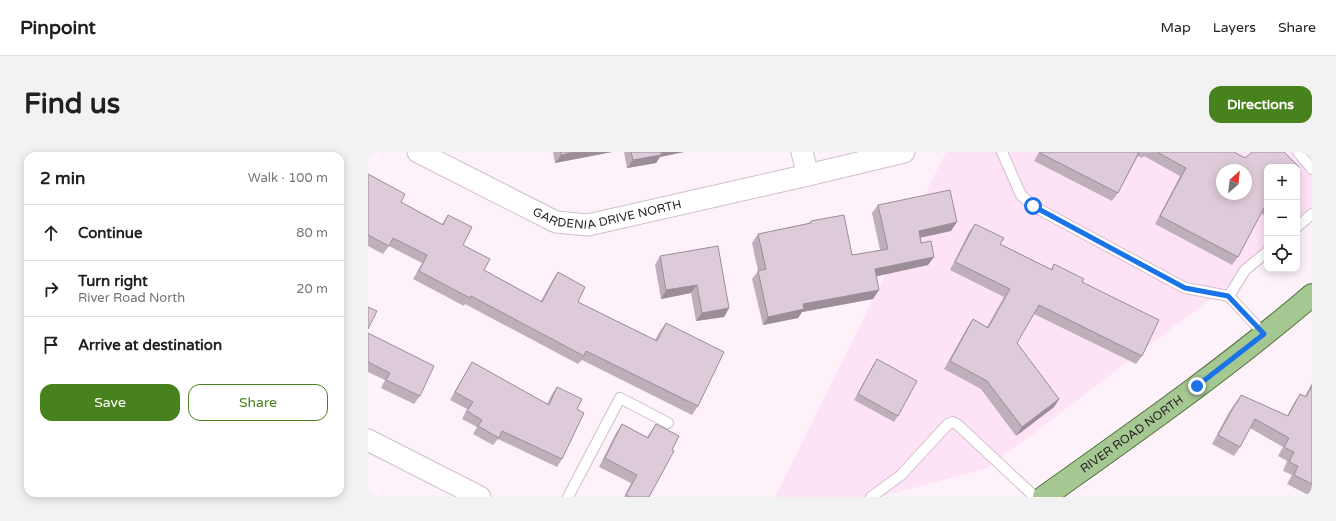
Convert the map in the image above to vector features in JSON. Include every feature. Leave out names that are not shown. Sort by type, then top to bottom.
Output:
[{"type":"main road","name":"RIVER ROAD NORTH","points":[[1044,497],[1197,386],[1312,295]]},
{"type":"street","name":"GARDENIA DRIVE NORTH","points":[[418,152],[556,222],[588,225],[904,152]]},
{"type":"street","points":[[802,152],[808,175]]},
{"type":"street","points":[[368,440],[480,497]]},
{"type":"lane","points":[[1002,152],[1021,196],[1033,206],[1185,288],[1228,296],[1264,334]]},
{"type":"lane","points":[[1298,152],[1312,169]]},
{"type":"lane","points":[[1300,224],[1312,214]]},
{"type":"lane","points":[[1228,296],[1245,270],[1264,254]]},
{"type":"lane","points":[[568,497],[620,398],[668,423]]},
{"type":"lane","points":[[871,497],[901,475],[948,424],[952,422],[958,425],[1035,497]]},
{"type":"shaded area","points":[[946,152],[1312,152],[1312,221],[1300,231],[1300,164],[1264,164],[1264,258],[988,468],[880,497],[775,497]]},
{"type":"building","points":[[560,152],[575,152],[561,155]]},
{"type":"building","points":[[631,152],[661,152],[661,155],[633,160]]},
{"type":"building","points":[[1040,152],[1139,152],[1118,193]]},
{"type":"building","points":[[1157,152],[1234,152],[1245,158],[1252,152],[1284,152],[1296,164],[1264,164],[1264,208],[1238,257],[1160,216],[1186,168]]},
{"type":"building","points":[[368,174],[405,194],[401,202],[443,225],[448,215],[472,227],[463,245],[490,259],[484,270],[542,302],[558,272],[585,287],[578,302],[657,341],[666,323],[724,352],[698,406],[586,351],[584,356],[471,296],[470,298],[419,271],[427,255],[393,238],[389,246],[368,235]]},
{"type":"building","points":[[950,190],[957,222],[919,231],[921,243],[931,241],[934,257],[875,269],[879,290],[803,304],[804,309],[768,317],[758,271],[766,269],[758,234],[811,223],[811,221],[844,215],[852,255],[888,249],[878,205]]},
{"type":"building","points":[[975,224],[1004,238],[1000,244],[1052,270],[1054,264],[1084,279],[1082,282],[1159,320],[1142,356],[1039,305],[1017,343],[1059,399],[1022,427],[987,381],[950,361],[973,319],[988,328],[1010,289],[955,262]]},
{"type":"building","points":[[718,246],[729,308],[702,313],[697,285],[666,290],[660,256]]},
{"type":"building","points":[[368,307],[377,311],[368,329]]},
{"type":"building","points":[[368,333],[434,366],[420,396],[386,380],[390,373],[368,362]]},
{"type":"building","points":[[877,359],[917,381],[898,416],[858,394]]},
{"type":"building","points":[[472,362],[549,405],[557,387],[582,399],[577,409],[584,413],[562,459],[502,431],[499,438],[478,426],[482,420],[467,411],[473,402],[455,392]]},
{"type":"building","points":[[1312,386],[1312,484],[1294,475],[1298,466],[1289,462],[1294,452],[1284,447],[1289,438],[1255,419],[1240,447],[1218,435],[1241,395],[1288,416],[1300,394],[1306,397]]},
{"type":"building","points":[[622,424],[648,438],[656,424],[679,436],[672,450],[674,451],[649,497],[630,497],[626,495],[637,475],[605,458]]},
{"type":"route","points":[[1033,206],[1185,288],[1228,296],[1264,334],[1197,386]]}]
